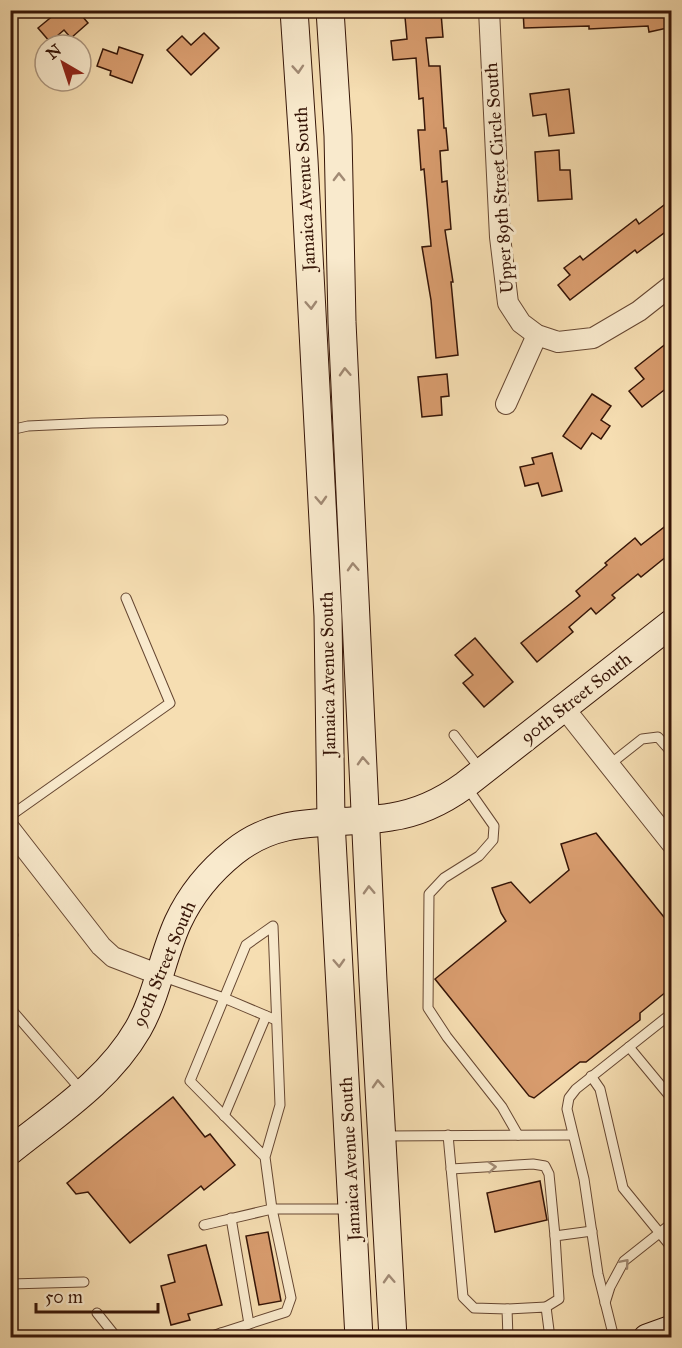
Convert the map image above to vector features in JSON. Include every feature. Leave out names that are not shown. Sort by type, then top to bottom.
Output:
[{"type":"main road","name":"Jamaica Avenue South","points":[[294,10],[304,159],[327,616],[332,821],[359,1338]]},
{"type":"main road","name":"Jamaica Avenue South","points":[[330,10],[338,136],[342,322],[381,1136],[393,1338]]},
{"type":"main road","name":"90th Street South","points":[[10,1151],[84,1093],[105,1072],[136,1031],[148,1009],[177,924],[201,882],[219,864],[237,850],[278,829],[307,822],[390,818],[434,804],[474,778],[672,622]]},
{"type":"main road","points":[[647,1338],[672,1329]]},
{"type":"street","name":"Upper 89th Street Circle South","points":[[489,10],[500,237],[508,303],[521,323],[537,335]]},
{"type":"street","points":[[506,404],[537,335],[558,342],[593,338],[639,311],[672,285]]},
{"type":"street","points":[[564,708],[672,844]]},
{"type":"street","points":[[10,829],[101,946],[113,957],[160,975]]},
{"type":"lane","points":[[10,429],[28,426],[223,420]]},
{"type":"lane","points":[[10,816],[170,703],[126,598]]},
{"type":"lane","points":[[454,735],[495,826],[493,840],[479,856],[444,878],[429,894],[428,1008],[447,1037],[502,1107],[518,1135]]},
{"type":"lane","points":[[609,765],[642,739],[658,737],[672,753]]},
{"type":"lane","points":[[207,1338],[222,1335],[286,1312],[291,1298],[272,1209],[265,1157],[280,1105],[273,926],[246,945],[190,1081],[265,1157]]},
{"type":"lane","points":[[10,931],[14,935],[10,937]]},
{"type":"lane","points":[[160,975],[276,1020]]},
{"type":"lane","points":[[10,1008],[84,1093]]},
{"type":"lane","points":[[614,1338],[598,1274],[584,1179],[571,1135],[567,1109],[569,1098],[591,1076],[672,1013]]},
{"type":"lane","points":[[224,1116],[266,1016]]},
{"type":"lane","points":[[629,1047],[672,1099]]},
{"type":"lane","points":[[591,1076],[600,1089],[623,1188],[672,1248]]},
{"type":"lane","points":[[448,1135],[451,1169],[463,1297],[474,1308],[507,1309],[546,1307],[559,1299],[549,1174],[545,1166],[533,1164],[451,1169]]},
{"type":"lane","points":[[381,1136],[571,1135]]},
{"type":"lane","points":[[204,1225],[272,1209],[353,1209]]},
{"type":"lane","points":[[231,1218],[249,1324]]},
{"type":"lane","points":[[605,1303],[610,1287],[624,1261],[672,1223]]},
{"type":"lane","points":[[555,1236],[592,1231]]},
{"type":"lane","points":[[10,1284],[84,1282]]},
{"type":"lane","points":[[546,1307],[550,1338]]},
{"type":"lane","points":[[507,1309],[508,1338]]},
{"type":"lane","points":[[97,1313],[117,1338]]},
{"type":"building","points":[[60,10],[77,10],[88,23],[77,33],[67,33],[64,30],[60,33],[42,33],[38,28]]},
{"type":"building","points":[[523,10],[672,10],[672,27],[649,32],[648,26],[589,29],[589,26],[524,28]]},
{"type":"building","points":[[441,13],[443,37],[426,38],[429,66],[440,66],[444,128],[446,128],[448,150],[440,151],[442,182],[447,181],[451,229],[445,230],[453,282],[451,282],[458,355],[436,358],[431,300],[422,247],[431,246],[418,130],[425,130],[423,98],[419,99],[416,58],[393,60],[391,41],[407,39],[405,17]]},
{"type":"building","points":[[204,33],[219,48],[191,75],[167,50],[182,36],[191,45]]},
{"type":"building","points":[[119,47],[143,55],[132,83],[110,75],[111,71],[97,66],[103,49],[117,54]]},
{"type":"building","points":[[569,89],[574,133],[549,136],[546,114],[533,116],[530,94]]},
{"type":"building","points":[[559,150],[560,170],[570,170],[572,199],[538,201],[535,152]]},
{"type":"building","points":[[672,199],[672,227],[637,253],[635,250],[570,300],[558,285],[570,275],[564,268],[580,256],[583,260],[636,219],[639,224]]},
{"type":"building","points":[[672,339],[672,384],[642,407],[629,391],[644,379],[635,368]]},
{"type":"building","points":[[447,374],[449,396],[441,397],[442,415],[422,417],[418,377]]},
{"type":"building","points":[[592,394],[611,406],[601,420],[610,426],[601,439],[592,433],[581,449],[563,436]]},
{"type":"building","points":[[552,453],[562,491],[542,496],[538,483],[525,486],[520,467],[534,464],[532,458]]},
{"type":"building","points":[[672,521],[672,552],[641,577],[638,574],[612,595],[615,598],[596,614],[591,608],[569,627],[573,632],[537,662],[521,643],[580,596],[576,591],[635,538],[641,545]]},
{"type":"building","points":[[475,638],[513,682],[484,707],[463,683],[473,675],[455,655]]},
{"type":"building","points":[[596,833],[672,927],[672,987],[640,1013],[640,1020],[586,1062],[580,1062],[534,1098],[529,1096],[435,979],[506,921],[492,888],[511,882],[530,903],[569,870],[561,844]]},
{"type":"building","points":[[173,1097],[205,1137],[210,1134],[235,1165],[204,1190],[201,1186],[130,1243],[88,1192],[76,1194],[67,1183]]},
{"type":"building","points":[[540,1181],[547,1220],[495,1232],[487,1193]]},
{"type":"building","points":[[268,1232],[281,1301],[259,1305],[246,1236]]},
{"type":"building","points":[[206,1245],[222,1305],[188,1314],[190,1320],[171,1325],[161,1286],[175,1282],[168,1255]]}]
